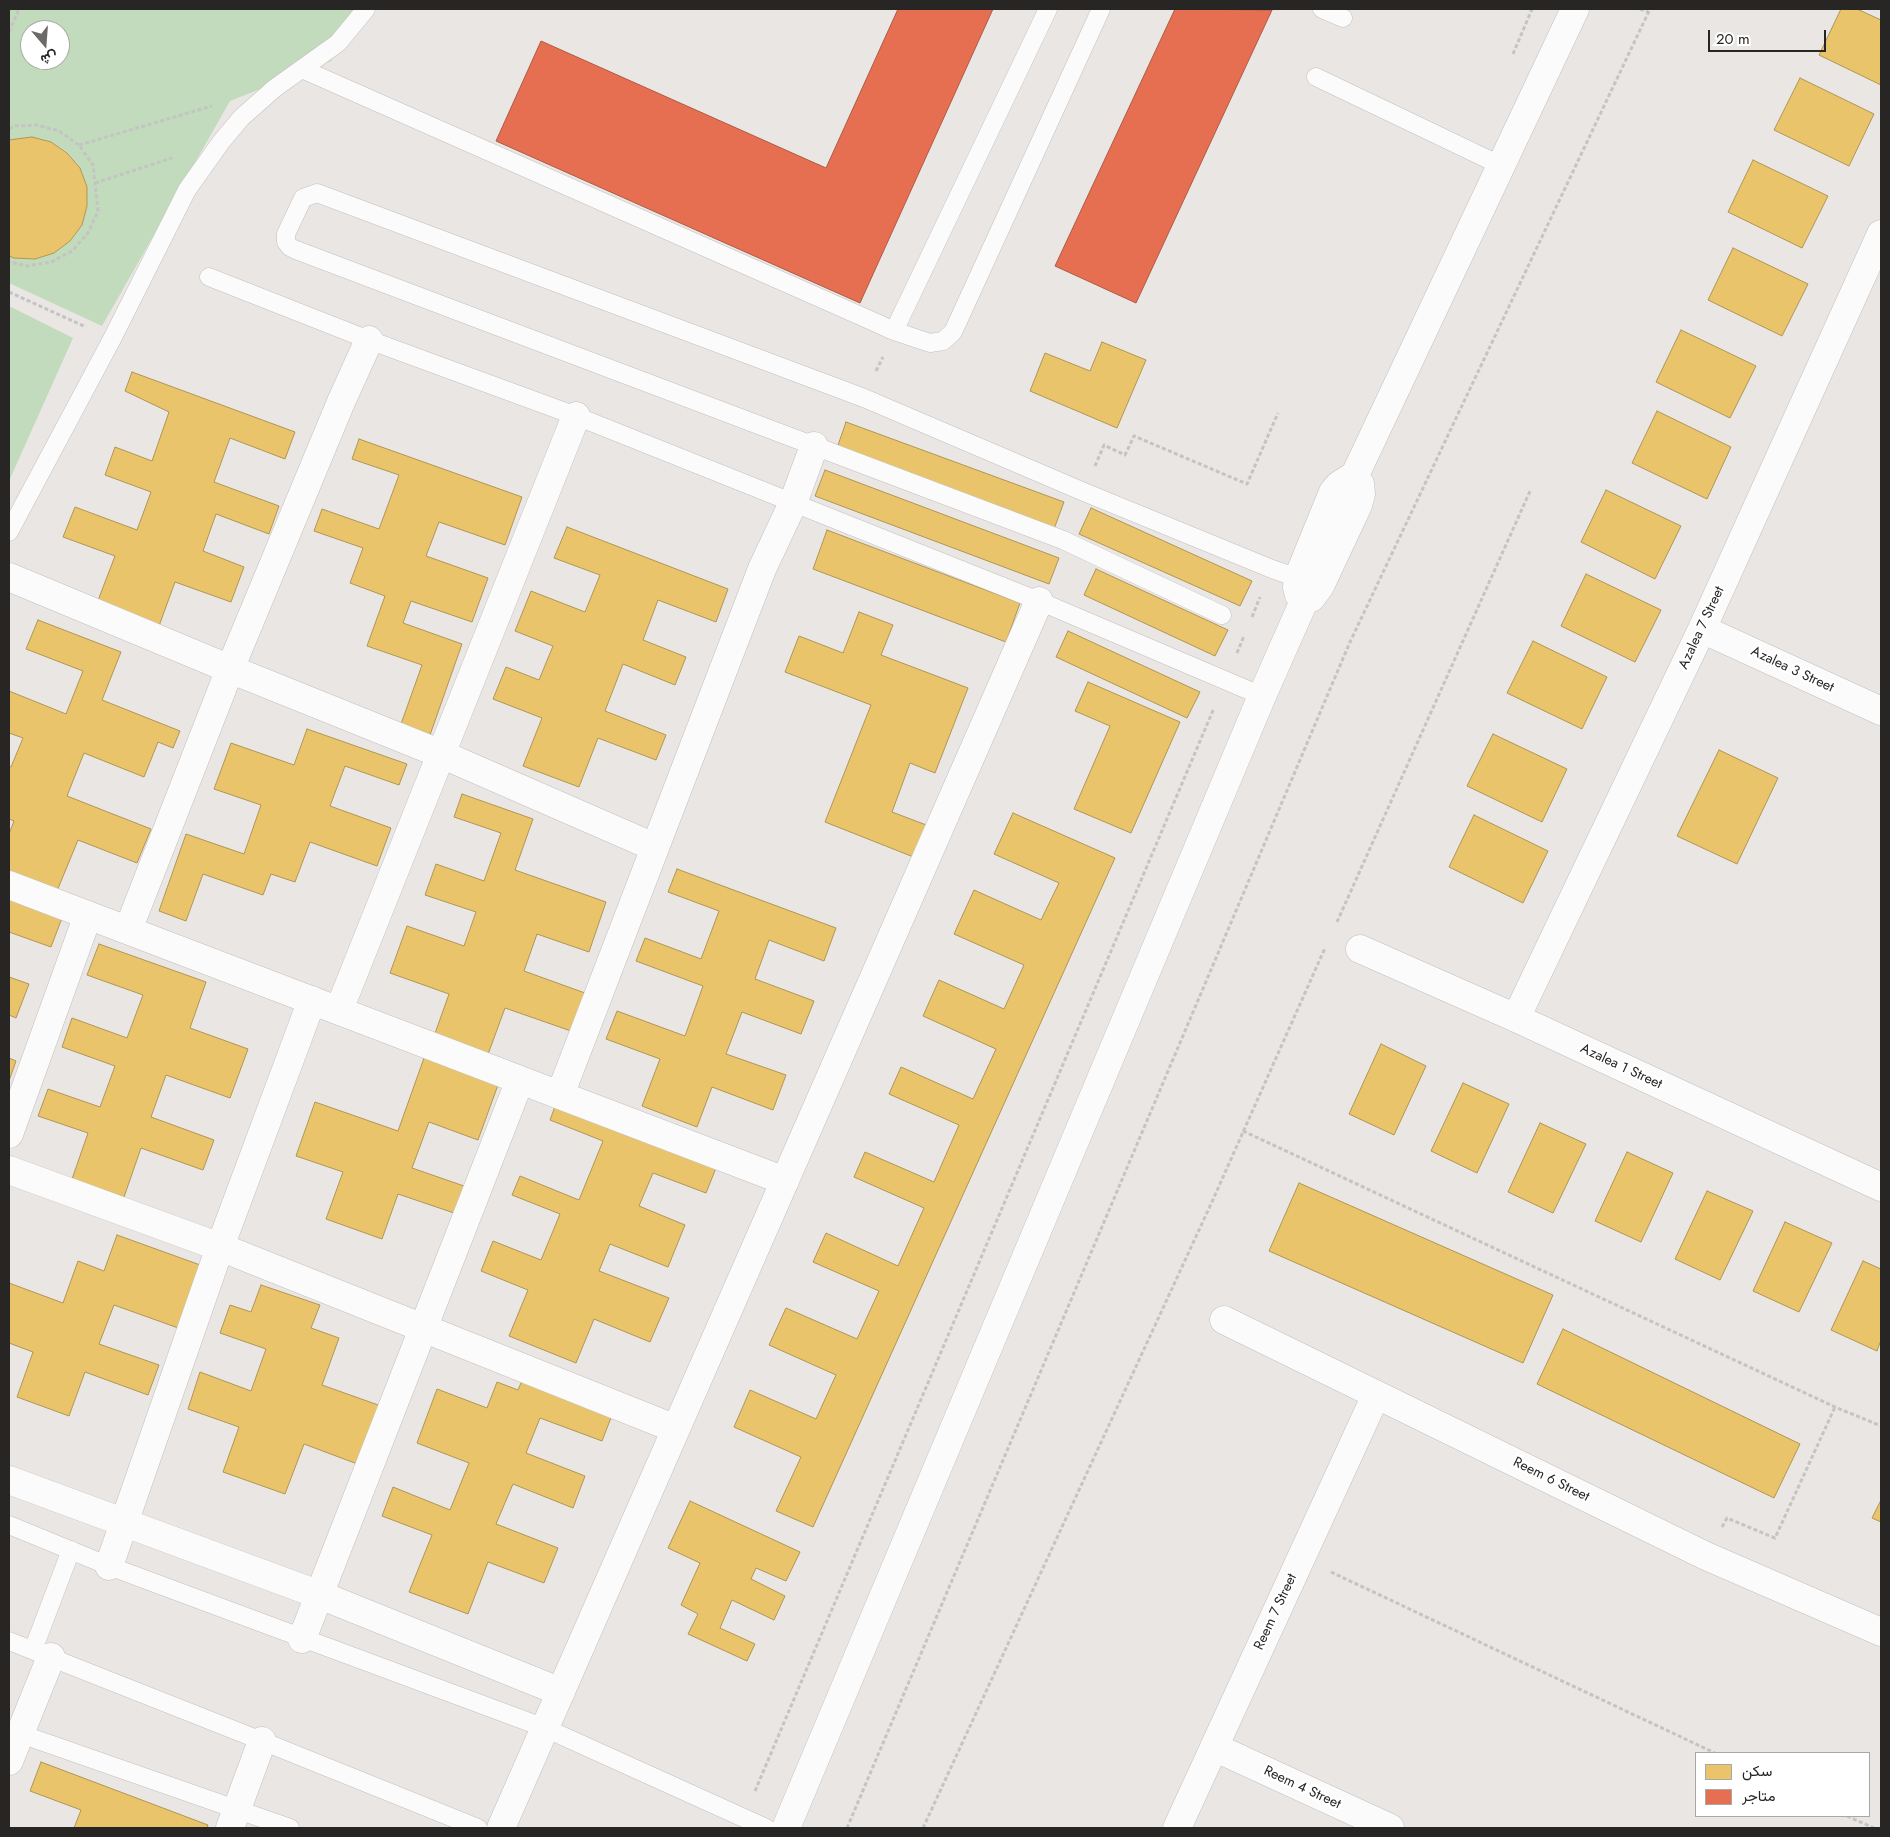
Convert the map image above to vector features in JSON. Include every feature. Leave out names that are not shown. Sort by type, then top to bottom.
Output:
[{"type":"street","points":[[786,1828],[1262,696],[1301,589],[1311,598],[1320,586],[1358,505],[1361,494],[1360,484],[1355,474],[1575,9]]},
{"type":"street","name":"Azalea 7 Street","points":[[1516,1018],[1702,629],[1881,234]]},
{"type":"street","points":[[128,930],[230,669],[341,402],[369,340]]},
{"type":"street","points":[[339,1010],[576,416]]},
{"type":"street","points":[[560,1095],[762,568],[793,502],[814,446]]},
{"type":"street","points":[[9,577],[441,754],[654,847]]},
{"type":"street","points":[[501,1828],[1039,600]]},
{"type":"street","name":"Azalea 3 Street","points":[[1702,629],[1881,711]]},
{"type":"street","points":[[9,885],[785,1181]]},
{"type":"street","points":[[9,1134],[88,915]]},
{"type":"street","name":"Azalea 1 Street","points":[[1360,949],[1516,1018],[1881,1187]]},
{"type":"street","points":[[109,1566],[220,1248],[312,1000]]},
{"type":"street","points":[[302,1639],[520,1080]]},
{"type":"street","points":[[9,1170],[220,1248],[676,1429]]},
{"type":"street","name":"Reem 6 Street","points":[[1224,1320],[1706,1556],[1881,1632]]},
{"type":"street","name":"Reem 7 Street","points":[[1177,1828],[1376,1396]]},
{"type":"street","points":[[9,1480],[320,1595],[561,1692]]},
{"type":"street","points":[[9,1761],[14,1732],[42,1654]]},
{"type":"street","points":[[234,1819],[262,1741]]},
{"type":"street","name":"Reem 4 Street","points":[[1214,1747],[1390,1828]]},
{"type":"lane","points":[[9,532],[112,339],[187,190],[220,142],[242,117],[275,88],[338,43],[366,9]]},
{"type":"lane","points":[[894,331],[1048,9]]},
{"type":"lane","points":[[302,69],[894,331],[930,343],[943,341],[953,332],[1101,9]]},
{"type":"lane","points":[[1322,9],[1343,18]]},
{"type":"lane","points":[[1316,77],[1502,166]]},
{"type":"lane","points":[[1222,615],[1063,540],[296,250],[286,242],[286,234],[303,198],[309,194],[317,193],[864,398],[1263,566],[1301,589]]},
{"type":"lane","points":[[209,277],[369,340],[576,416],[793,502],[1039,600],[1262,696]]},
{"type":"lane","points":[[9,1525],[109,1566],[302,1639],[546,1728],[766,1828]]},
{"type":"lane","points":[[42,1654],[72,1550]]},
{"type":"lane","points":[[9,1642],[478,1828]]},
{"type":"lane","points":[[14,1732],[234,1819],[290,1828]]},
{"type":"path","points":[[9,32],[19,9]]},
{"type":"path","points":[[847,1828],[1350,642],[1649,10],[1640,9]]},
{"type":"path","points":[[79,145],[219,104]]},
{"type":"path","points":[[9,129],[15,126],[37,125],[59,131],[79,145],[93,165],[98,211],[88,234],[72,251],[50,262],[27,266],[9,262]]},
{"type":"path","points":[[95,183],[220,142]]},
{"type":"path","points":[[9,292],[112,339]]},
{"type":"path","points":[[864,398],[894,331]]},
{"type":"path","points":[[1084,492],[1104,445],[1125,455],[1134,436],[1247,484],[1278,413]]},
{"type":"path","points":[[1337,923],[1531,489]]},
{"type":"path","points":[[923,1828],[1244,1131],[1328,941]]},
{"type":"path","points":[[1244,1131],[1835,1407],[1881,1426]]},
{"type":"path","points":[[1706,1556],[1727,1518],[1774,1538],[1835,1407]]},
{"type":"path","points":[[1301,1558],[1713,1752]]},
{"type":"path","points":[[1849,1817],[1874,1828]]},
{"type":"green space","points":[[9,9],[355,9],[331,61],[230,101],[102,326],[9,283],[9,256],[35,259],[54,253],[70,241],[82,225],[87,206],[87,187],[80,168],[67,152],[51,142],[32,137],[9,140]]},
{"type":"green space","points":[[9,306],[73,338],[9,481]]},
{"type":"building: سكن","points":[[1841,9],[1857,9],[1881,20],[1881,85],[1819,55]]},
{"type":"building: سكن","points":[[1800,78],[1874,114],[1849,166],[1774,130]]},
{"type":"building: سكن","points":[[32,137],[51,142],[67,153],[80,168],[87,187],[87,206],[82,225],[70,241],[54,253],[35,259],[14,258],[9,256],[9,140]]},
{"type":"building: سكن","points":[[1753,160],[1828,196],[1802,248],[1728,212]]},
{"type":"building: سكن","points":[[1733,248],[1808,284],[1782,336],[1708,300]]},
{"type":"building: سكن","points":[[1681,330],[1756,366],[1730,418],[1656,382]]},
{"type":"building: سكن","points":[[1102,342],[1146,360],[1117,428],[1030,391],[1045,353],[1090,371]]},
{"type":"building: سكن","points":[[132,372],[295,432],[285,459],[230,438],[214,482],[279,506],[269,534],[216,514],[203,551],[244,567],[231,602],[175,582],[159,626],[97,603],[115,556],[63,537],[75,507],[137,530],[151,492],[105,475],[115,447],[152,461],[169,412],[125,391]]},
{"type":"building: سكن","points":[[1657,411],[1731,447],[1707,499],[1632,463]]},
{"type":"building: سكن","points":[[846,422],[1064,502],[1054,529],[837,448]]},
{"type":"building: سكن","points":[[359,439],[522,497],[505,545],[439,522],[426,556],[488,578],[472,622],[411,601],[403,623],[462,644],[430,735],[401,724],[422,665],[367,646],[385,596],[350,583],[363,548],[314,531],[322,509],[379,529],[399,475],[352,459]]},
{"type":"building: سكن","points":[[825,470],[1059,558],[1049,584],[815,496]]},
{"type":"building: سكن","points":[[1606,490],[1681,526],[1655,579],[1581,542]]},
{"type":"building: سكن","points":[[1091,508],[1252,581],[1240,606],[1079,534]]},
{"type":"building: سكن","points":[[567,527],[728,589],[716,622],[658,600],[643,640],[686,657],[675,685],[623,664],[605,711],[666,735],[656,760],[598,738],[579,787],[523,766],[542,718],[493,699],[506,667],[539,680],[553,646],[515,631],[531,591],[585,612],[600,575],[554,558]]},
{"type":"building: سكن","points":[[827,530],[1020,603],[1006,642],[813,569]]},
{"type":"building: سكن","points":[[1096,569],[1228,630],[1215,656],[1084,595]]},
{"type":"building: سكن","points":[[1586,574],[1661,610],[1635,662],[1561,626]]},
{"type":"building: سكن","points":[[859,612],[893,625],[881,655],[968,688],[935,773],[910,763],[892,812],[929,826],[916,858],[825,822],[871,705],[785,672],[799,636],[843,653]]},
{"type":"building: سكن","points":[[38,620],[121,652],[102,700],[180,731],[173,748],[158,742],[144,777],[84,753],[67,796],[151,829],[137,863],[78,840],[57,891],[9,871],[9,834],[14,821],[9,819],[9,766],[11,767],[23,738],[9,733],[9,691],[66,714],[83,671],[26,649]]},
{"type":"building: سكن","points":[[1068,631],[1200,692],[1187,718],[1056,657]]},
{"type":"building: سكن","points":[[1533,641],[1607,677],[1582,729],[1507,693]]},
{"type":"building: سكن","points":[[1088,682],[1180,722],[1131,833],[1074,809],[1110,726],[1075,711]]},
{"type":"building: سكن","points":[[307,729],[407,764],[399,785],[345,766],[330,806],[391,828],[377,866],[310,842],[295,882],[271,874],[263,895],[203,874],[186,921],[159,911],[186,834],[244,854],[261,805],[214,789],[231,743],[294,765]]},
{"type":"building: سكن","points":[[1493,734],[1567,769],[1542,822],[1467,786]]},
{"type":"building: سكن","points":[[1719,750],[1778,778],[1737,864],[1677,836]]},
{"type":"building: سكن","points":[[462,794],[533,819],[515,870],[606,902],[589,952],[537,934],[524,971],[585,993],[571,1031],[505,1008],[487,1057],[433,1039],[449,994],[390,973],[407,926],[464,946],[476,912],[425,895],[436,864],[484,881],[501,833],[454,817]]},
{"type":"building: سكن","points":[[1013,813],[1115,858],[813,1527],[776,1511],[801,1457],[734,1427],[750,1390],[816,1419],[836,1375],[769,1345],[786,1308],[857,1339],[879,1291],[813,1262],[826,1233],[898,1266],[924,1208],[854,1177],[865,1152],[934,1182],[959,1125],[889,1094],[901,1067],[973,1099],[996,1049],[923,1016],[939,980],[1004,1009],[1024,965],[954,934],[974,890],[1041,920],[1059,883],[994,854]]},
{"type":"building: سكن","points":[[1474,815],[1548,851],[1523,903],[1449,867]]},
{"type":"building: سكن","points":[[677,869],[836,928],[824,961],[769,940],[755,979],[814,1001],[801,1034],[742,1012],[726,1054],[786,1075],[773,1110],[712,1087],[697,1127],[642,1106],[660,1059],[606,1039],[617,1011],[685,1036],[703,986],[636,961],[645,938],[701,959],[719,911],[668,892]]},
{"type":"building: سكن","points":[[9,899],[62,918],[51,947],[9,932]]},
{"type":"building: سكن","points":[[99,944],[206,982],[190,1028],[248,1049],[230,1098],[166,1075],[151,1117],[214,1140],[203,1170],[141,1148],[124,1197],[72,1179],[88,1133],[38,1116],[48,1089],[100,1107],[115,1066],[62,1047],[72,1018],[127,1038],[143,995],[87,975]]},
{"type":"building: سكن","points":[[9,977],[29,984],[16,1018],[9,1015]]},
{"type":"building: سكن","points":[[1381,1044],[1426,1066],[1394,1135],[1349,1114]]},
{"type":"building: سكن","points":[[9,1058],[16,1061],[9,1081]]},
{"type":"building: سكن","points":[[424,1058],[498,1085],[478,1140],[429,1122],[412,1168],[464,1186],[454,1213],[398,1194],[382,1239],[326,1219],[343,1172],[296,1156],[315,1102],[398,1131]]},
{"type":"building: سكن","points":[[1463,1083],[1509,1104],[1477,1173],[1431,1151]]},
{"type":"building: سكن","points":[[556,1104],[716,1168],[706,1193],[653,1173],[639,1206],[685,1225],[668,1267],[610,1244],[599,1271],[669,1298],[650,1342],[594,1319],[576,1363],[509,1336],[528,1290],[481,1271],[493,1241],[541,1260],[560,1214],[512,1195],[520,1176],[579,1200],[603,1141],[550,1120]]},
{"type":"building: سكن","points":[[1540,1123],[1586,1144],[1553,1213],[1508,1192]]},
{"type":"building: سكن","points":[[1627,1152],[1673,1173],[1641,1242],[1595,1221]]},
{"type":"building: سكن","points":[[1299,1183],[1553,1295],[1523,1363],[1269,1251]]},
{"type":"building: سكن","points":[[1707,1191],[1753,1211],[1720,1280],[1675,1259]]},
{"type":"building: سكن","points":[[1785,1222],[1832,1243],[1799,1312],[1753,1291]]},
{"type":"building: سكن","points":[[117,1235],[203,1266],[181,1329],[114,1305],[99,1344],[159,1365],[148,1395],[85,1372],[69,1416],[17,1397],[33,1352],[9,1343],[9,1283],[63,1303],[78,1261],[104,1271]]},
{"type":"building: سكن","points":[[1863,1261],[1881,1269],[1881,1340],[1877,1351],[1831,1330]]},
{"type":"building: سكن","points":[[261,1285],[320,1305],[311,1328],[339,1338],[322,1385],[381,1406],[360,1465],[304,1444],[285,1494],[223,1472],[239,1427],[188,1409],[200,1372],[251,1391],[266,1349],[220,1333],[230,1305],[251,1312]]},
{"type":"building: سكن","points":[[1563,1329],[1800,1444],[1774,1498],[1537,1384]]},
{"type":"building: سكن","points":[[524,1376],[614,1410],[602,1441],[540,1418],[526,1453],[585,1476],[573,1508],[513,1484],[496,1524],[558,1548],[544,1583],[488,1562],[468,1614],[409,1592],[432,1535],[382,1516],[393,1487],[450,1510],[469,1463],[417,1443],[437,1389],[487,1408],[497,1382],[518,1390]]},
{"type":"building: سكن","points":[[1881,1500],[1881,1522],[1872,1518]]},
{"type":"building: سكن","points":[[690,1501],[800,1552],[786,1581],[756,1568],[751,1579],[785,1596],[774,1620],[732,1600],[720,1628],[755,1644],[747,1661],[688,1634],[698,1614],[681,1605],[700,1563],[668,1548]]},
{"type":"building: سكن","points":[[41,1762],[208,1825],[207,1828],[74,1828],[81,1810],[30,1791]]},
{"type":"building: متاجر","points":[[898,9],[993,9],[860,303],[496,141],[541,41],[826,168]]},
{"type":"building: متاجر","points":[[1175,9],[1272,10],[1136,303],[1055,266]]}]
